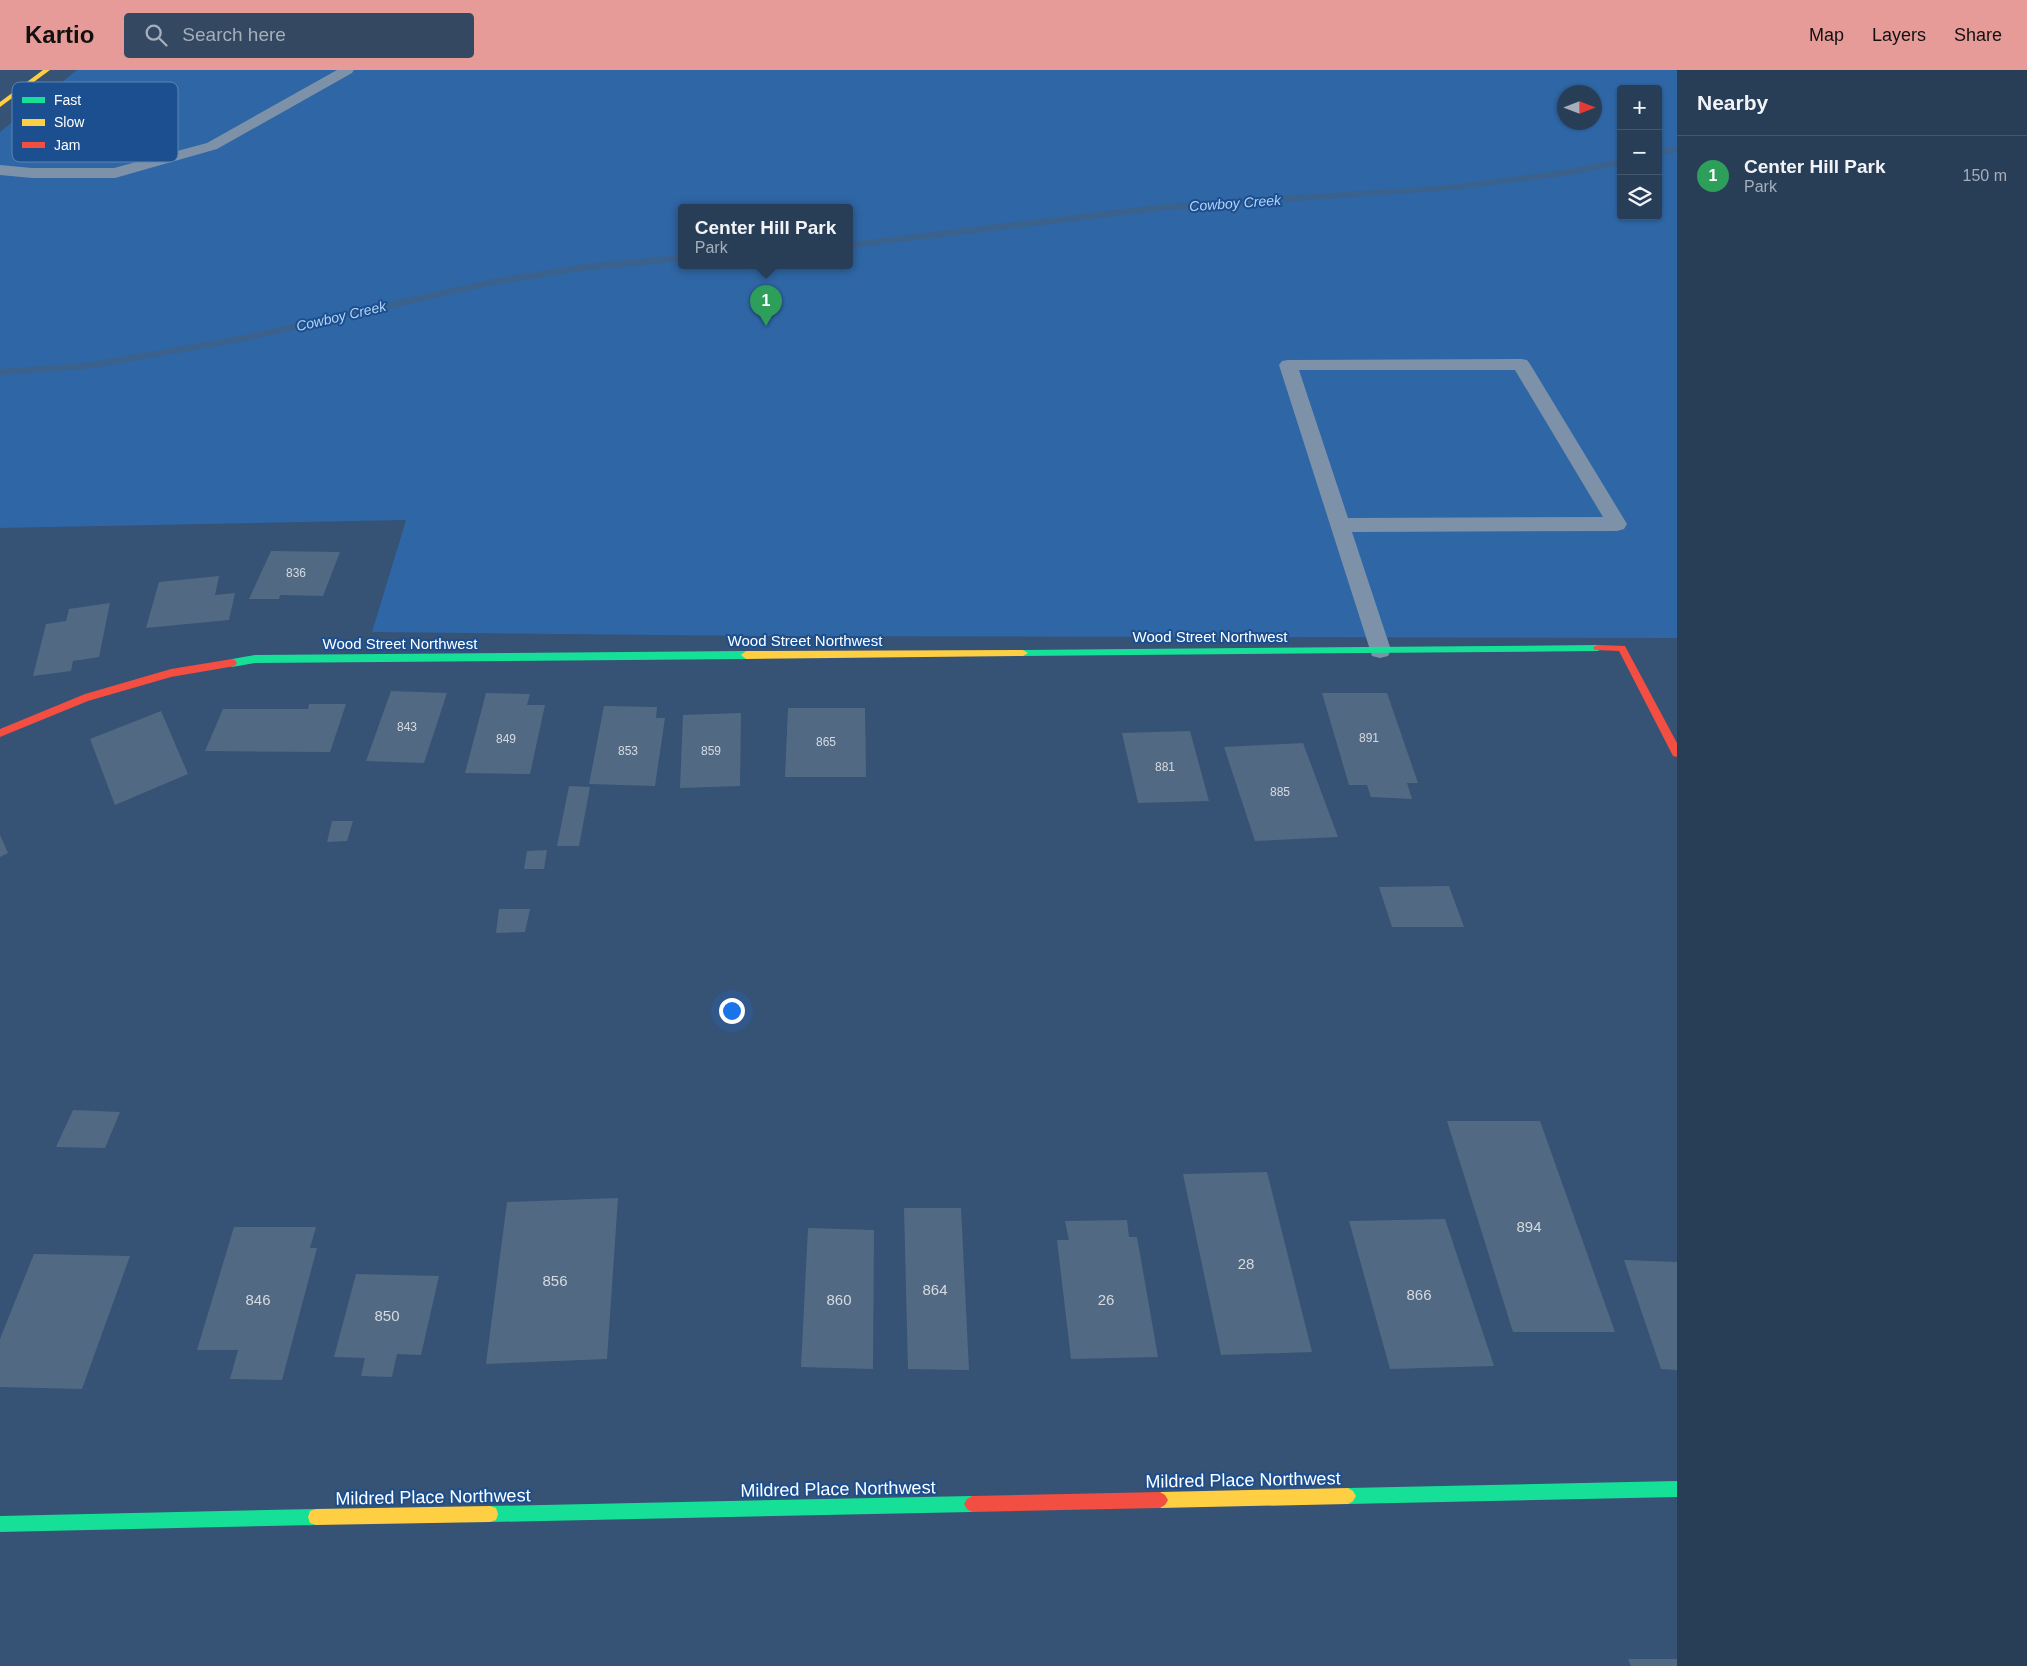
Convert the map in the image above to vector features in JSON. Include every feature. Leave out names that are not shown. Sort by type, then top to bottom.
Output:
[{"type":"street","points":[[31,82],[47,70]]},
{"type":"street","points":[[0,105],[12,96]]},
{"type":"street","name":"Wood Street Northwest","points":[[0,733],[85,698],[142,681],[171,673],[255,659],[1622,648],[1677,753]]},
{"type":"street","name":"Mildred Place Northwest","points":[[0,1524],[1677,1489]]},
{"type":"lane","points":[[178,155],[212,146],[347,70]]},
{"type":"lane","points":[[0,170],[32,173],[115,173],[155,162]]},
{"type":"lane","points":[[1339,525],[1617,524],[1521,364],[1288,365],[1339,525],[1380,650]]},
{"type":"shaded area","points":[[77,70],[1677,70],[1677,638],[760,636],[372,632],[406,520],[0,528],[0,132],[12,122],[12,162],[178,162],[178,82],[62,82]]},
{"type":"building","points":[[271,551],[340,552],[323,596],[280,595],[279,599],[249,599]]},
{"type":"building","points":[[219,576],[215,595],[235,593],[229,620],[146,628],[159,582]]},
{"type":"building","points":[[110,603],[99,657],[73,661],[71,671],[33,676],[46,624],[66,621],[69,609]]},
{"type":"building","points":[[391,691],[447,693],[424,763],[366,761]]},
{"type":"building","points":[[486,693],[530,694],[527,705],[545,705],[530,774],[465,773]]},
{"type":"building","points":[[1322,693],[1387,693],[1418,783],[1407,783],[1412,799],[1371,797],[1367,785],[1349,785]]},
{"type":"building","points":[[309,704],[346,704],[330,752],[205,751],[223,709],[308,709]]},
{"type":"building","points":[[604,706],[657,707],[656,718],[665,718],[655,786],[589,784]]},
{"type":"building","points":[[788,708],[865,708],[866,777],[785,777]]},
{"type":"building","points":[[161,711],[188,774],[115,805],[90,739]]},
{"type":"building","points":[[741,713],[740,786],[680,788],[683,715]]},
{"type":"building","points":[[1190,731],[1209,801],[1138,803],[1122,733]]},
{"type":"building","points":[[1303,743],[1338,837],[1255,841],[1224,747]]},
{"type":"building","points":[[569,786],[590,787],[579,846],[557,846]]},
{"type":"building","points":[[332,821],[353,821],[347,841],[327,842]]},
{"type":"building","points":[[0,835],[8,853],[0,857]]},
{"type":"building","points":[[547,850],[544,869],[524,869],[527,851]]},
{"type":"building","points":[[1449,886],[1464,927],[1392,927],[1379,887]]},
{"type":"building","points":[[499,909],[530,909],[525,932],[496,933]]},
{"type":"building","points":[[73,1110],[120,1112],[105,1148],[56,1147]]},
{"type":"building","points":[[1447,1121],[1540,1121],[1615,1332],[1513,1332]]},
{"type":"building","points":[[1267,1172],[1312,1352],[1221,1355],[1183,1174]]},
{"type":"building","points":[[618,1198],[607,1359],[486,1364],[507,1202]]},
{"type":"building","points":[[904,1208],[961,1208],[969,1370],[908,1369]]},
{"type":"building","points":[[1445,1219],[1494,1366],[1390,1369],[1349,1221]]},
{"type":"building","points":[[1127,1220],[1129,1237],[1137,1237],[1158,1357],[1071,1359],[1057,1240],[1069,1240],[1065,1221]]},
{"type":"building","points":[[234,1227],[316,1227],[310,1248],[317,1248],[282,1380],[230,1379],[238,1350],[197,1350]]},
{"type":"building","points":[[808,1228],[874,1230],[873,1369],[801,1367]]},
{"type":"building","points":[[34,1254],[130,1256],[82,1389],[0,1387],[0,1339]]},
{"type":"building","points":[[1624,1260],[1677,1262],[1677,1370],[1661,1369]]},
{"type":"building","points":[[356,1274],[439,1276],[421,1355],[397,1354],[392,1377],[361,1376],[365,1358],[334,1357]]},
{"type":"building","points":[[1628,1659],[1677,1659],[1677,1666],[1631,1666]]},
{"type":"waterway","name":"Cowboy Creek","points":[[1662,152],[1677,149]]},
{"type":"waterway","name":"Cowboy Creek","points":[[853,245],[1167,207],[1452,188],[1565,173],[1617,163]]},
{"type":"waterway","name":"Cowboy Creek","points":[[0,372],[87,366],[245,338],[493,282],[587,267],[678,258]]},
{"type":"traffic: fast","points":[[1023,653],[1598,648]]},
{"type":"traffic: fast","points":[[232,663],[255,659],[746,655]]},
{"type":"traffic: fast","points":[[1348,1496],[1677,1489]]},
{"type":"traffic: fast","points":[[490,1514],[972,1504]]},
{"type":"traffic: fast","points":[[0,1524],[316,1517]]},
{"type":"traffic: slow","points":[[31,82],[47,70]]},
{"type":"traffic: slow","points":[[0,105],[12,96]]},
{"type":"traffic: slow","points":[[746,655],[1023,653]]},
{"type":"traffic: slow","points":[[1160,1500],[1348,1496]]},
{"type":"traffic: slow","points":[[316,1517],[490,1514]]},
{"type":"traffic: jam","points":[[1598,648],[1622,648],[1677,753]]},
{"type":"traffic: jam","points":[[0,733],[85,698],[171,673],[232,663]]},
{"type":"traffic: jam","points":[[972,1504],[1160,1500]]},
{"type":"place","name":"Center Hill Park","points":[[766,326]]}]
